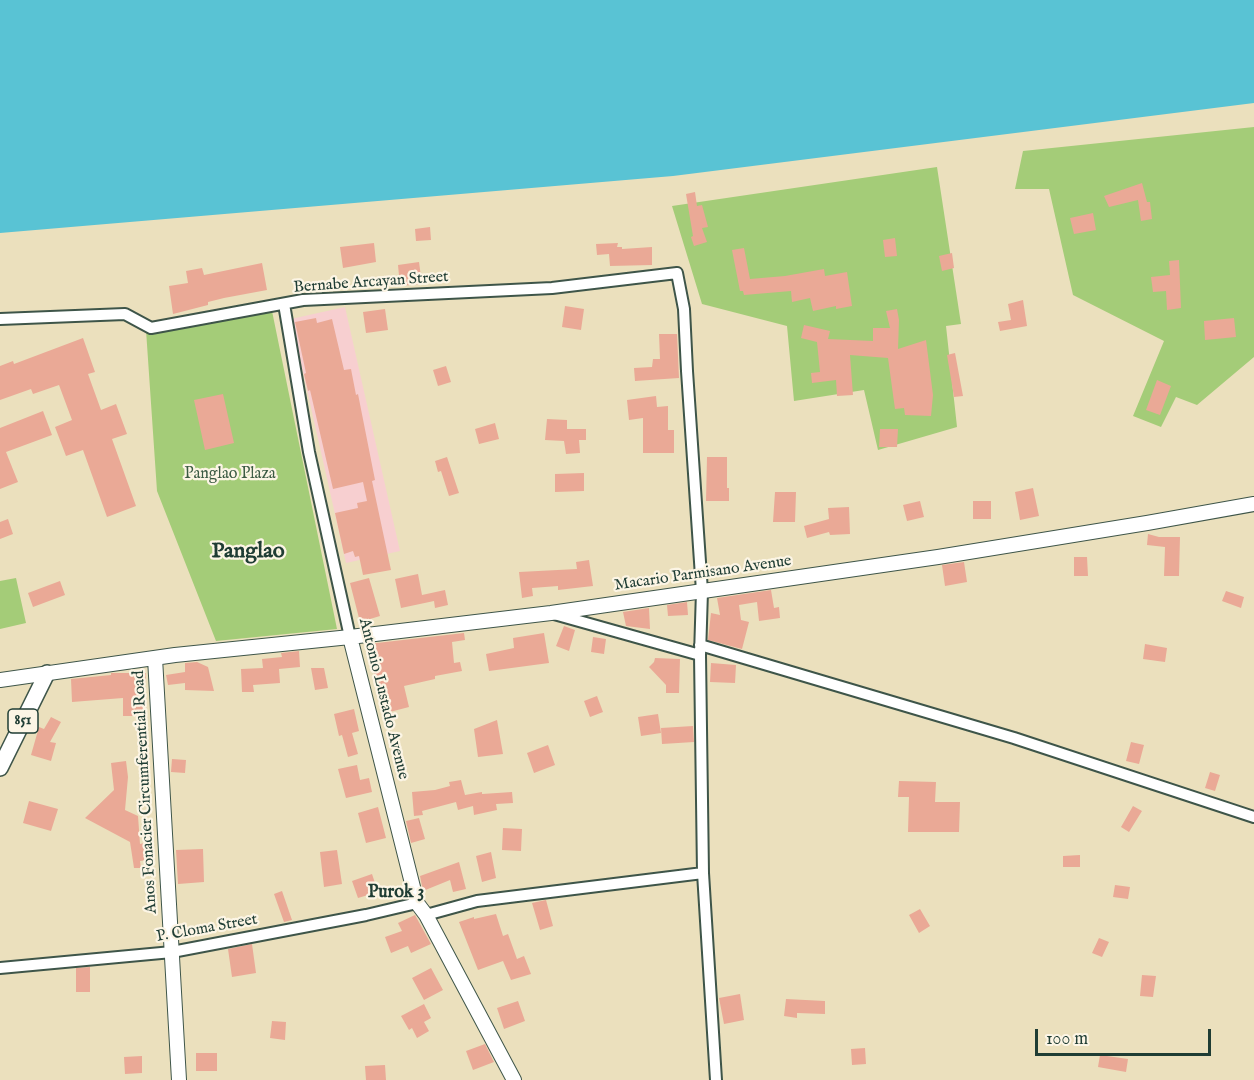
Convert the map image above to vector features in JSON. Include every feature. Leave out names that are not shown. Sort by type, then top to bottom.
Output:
[{"type":"main road","name":"851","points":[[0,768],[47,674]]},
{"type":"street","name":"Bernabe Arcayan Street","points":[[0,319],[124,314],[151,328],[303,300],[552,288],[677,273],[684,309],[702,591]]},
{"type":"street","name":"Antonio Lustado Avenue","points":[[284,304],[309,452],[350,637],[417,903],[426,915],[514,1080]]},
{"type":"street","name":"Macario Parmisano Avenue","points":[[155,658],[551,613],[1054,538],[1254,504]]},
{"type":"street","points":[[702,591],[700,650],[703,873],[716,1080]]},
{"type":"street","points":[[551,613],[700,650],[1014,738],[1254,817]]},
{"type":"street","name":"Anos Fonacier Circumferential Road","points":[[0,680],[155,658],[179,1080]]},
{"type":"street","points":[[426,915],[477,901],[703,873]]},
{"type":"street","name":"P. Cloma Street","points":[[0,968],[172,952],[417,903]]},
{"type":"shaded area","points":[[345,307],[400,551],[346,563],[291,319]]},
{"type":"green space","points":[[1254,127],[1254,357],[1197,405],[1176,397],[1161,427],[1133,416],[1164,341],[1073,295],[1049,189],[1015,189],[1023,151]]},
{"type":"green space","points":[[937,167],[961,324],[946,326],[957,427],[878,450],[864,390],[794,401],[787,326],[702,304],[672,206]]},
{"type":"green space","name":"Panglao Plaza","points":[[272,311],[337,629],[216,641],[157,491],[146,330]]},
{"type":"green space","points":[[16,578],[26,623],[0,629],[0,581]]},
{"type":"water","points":[[0,0],[1254,0],[1254,103],[673,176],[0,233]]},
{"type":"building","points":[[1142,183],[1147,202],[1150,202],[1152,219],[1141,221],[1138,200],[1109,207],[1104,196]]},
{"type":"building","points":[[695,192],[697,206],[702,205],[708,227],[702,228],[707,242],[694,246],[686,194]]},
{"type":"building","points":[[1093,213],[1096,230],[1074,234],[1070,218]]},
{"type":"building","points":[[430,227],[431,240],[416,241],[415,229]]},
{"type":"building","points":[[895,238],[897,256],[885,257],[883,240]]},
{"type":"building","points":[[374,243],[376,262],[343,268],[340,247]]},
{"type":"building","points":[[618,243],[617,247],[622,247],[622,249],[652,247],[652,265],[610,266],[609,254],[597,255],[596,244]]},
{"type":"building","points":[[744,248],[750,279],[824,269],[825,276],[847,272],[852,306],[836,309],[836,306],[813,311],[810,298],[792,302],[791,291],[744,295],[743,291],[740,291],[732,250]]},
{"type":"building","points":[[952,253],[954,268],[942,271],[939,256]]},
{"type":"building","points":[[1179,260],[1181,308],[1167,310],[1166,291],[1153,292],[1151,277],[1170,275],[1169,261]]},
{"type":"building","points":[[419,262],[422,284],[400,286],[398,265]]},
{"type":"building","points":[[262,263],[267,290],[208,302],[208,305],[173,314],[169,286],[188,283],[186,271],[202,268],[204,275]]},
{"type":"building","points":[[1023,300],[1027,326],[1000,331],[998,322],[1011,320],[1008,304]]},
{"type":"building","points":[[565,306],[584,309],[581,330],[562,327]]},
{"type":"building","points":[[385,309],[388,330],[366,333],[363,312]]},
{"type":"building","points":[[897,309],[898,349],[926,340],[933,395],[931,416],[905,415],[904,408],[895,409],[888,358],[850,355],[853,395],[837,396],[836,380],[812,383],[811,373],[820,372],[817,342],[801,338],[804,325],[830,331],[828,339],[873,341],[873,328],[890,328],[886,311]]},
{"type":"building","points":[[316,318],[317,323],[332,319],[344,370],[351,369],[356,395],[358,394],[375,480],[372,481],[391,570],[363,575],[359,556],[355,557],[353,551],[344,554],[335,513],[358,508],[357,503],[367,501],[363,482],[333,489],[310,390],[308,391],[304,374],[306,373],[295,322]]},
{"type":"building","points":[[1234,318],[1236,337],[1205,340],[1204,321]]},
{"type":"building","points":[[659,334],[677,334],[679,378],[635,381],[634,368],[652,367],[653,359],[660,359]]},
{"type":"building","points":[[83,338],[95,372],[88,374],[101,410],[116,404],[127,434],[112,439],[136,506],[107,517],[83,450],[66,456],[55,427],[72,420],[59,385],[33,394],[31,389],[0,400],[0,366],[13,361],[14,364]]},
{"type":"building","points":[[955,353],[963,396],[954,397],[947,355]]},
{"type":"building","points":[[446,366],[451,382],[438,386],[433,370]]},
{"type":"building","points":[[1157,380],[1171,386],[1160,415],[1146,410]]},
{"type":"building","points":[[223,394],[234,443],[205,450],[194,400]]},
{"type":"building","points":[[656,396],[657,407],[668,406],[668,430],[674,430],[674,453],[643,453],[643,418],[629,420],[627,400]]},
{"type":"building","points":[[43,411],[52,435],[6,452],[18,482],[0,489],[0,428]]},
{"type":"building","points":[[547,419],[567,420],[567,429],[586,429],[586,440],[579,440],[580,453],[566,454],[564,441],[545,440]]},
{"type":"building","points":[[495,423],[499,439],[479,444],[475,429]]},
{"type":"building","points":[[880,429],[898,429],[897,447],[879,447]]},
{"type":"building","points":[[447,457],[459,493],[449,496],[441,471],[438,472],[435,461]]},
{"type":"building","points":[[707,457],[727,457],[729,501],[706,501]]},
{"type":"building","points":[[584,473],[584,491],[555,492],[555,474]]},
{"type":"building","points":[[1033,488],[1039,516],[1020,520],[1015,492]]},
{"type":"building","points":[[775,492],[796,492],[795,522],[773,522]]},
{"type":"building","points":[[920,501],[924,517],[907,521],[903,505]]},
{"type":"building","points":[[973,501],[991,501],[991,519],[973,519]]},
{"type":"building","points":[[849,507],[850,534],[830,535],[829,532],[807,538],[804,526],[829,519],[828,508]]},
{"type":"building","points":[[8,519],[13,534],[0,539],[0,522]]},
{"type":"building","points":[[1148,534],[1159,537],[1180,537],[1179,576],[1164,576],[1165,547],[1147,545]]},
{"type":"building","points":[[1074,557],[1087,557],[1088,576],[1074,576]]},
{"type":"building","points":[[589,560],[593,586],[558,590],[558,586],[532,588],[533,596],[522,598],[519,572],[577,569],[576,562]]},
{"type":"building","points":[[964,562],[967,582],[945,586],[942,565]]},
{"type":"building","points":[[418,574],[422,595],[445,590],[448,605],[435,608],[434,601],[401,608],[395,579]]},
{"type":"building","points":[[369,578],[380,616],[360,622],[350,583]]},
{"type":"building","points":[[60,581],[65,595],[33,607],[28,593]]},
{"type":"building","points":[[771,590],[774,608],[779,607],[780,618],[759,621],[757,602],[739,605],[741,620],[749,622],[742,649],[708,640],[711,613],[720,615],[717,598]]},
{"type":"building","points":[[1226,591],[1244,597],[1241,608],[1222,601]]},
{"type":"building","points":[[687,602],[688,615],[668,616],[667,605]]},
{"type":"building","points":[[649,608],[650,629],[626,626],[623,612]]},
{"type":"building","points":[[564,626],[575,630],[569,651],[556,646]]},
{"type":"building","points":[[464,633],[465,640],[452,642],[454,663],[460,662],[462,671],[435,676],[435,679],[404,686],[409,707],[382,714],[376,674],[374,674],[368,644]]},
{"type":"building","points":[[544,633],[549,663],[489,671],[486,654],[514,648],[513,638]]},
{"type":"building","points":[[593,637],[606,639],[604,654],[591,652]]},
{"type":"building","points":[[1145,644],[1167,648],[1165,662],[1143,659]]},
{"type":"building","points":[[299,651],[300,667],[279,669],[280,683],[253,685],[254,692],[242,692],[241,669],[263,668],[262,659],[282,657],[281,653]]},
{"type":"building","points":[[655,658],[680,659],[679,693],[666,693],[666,685],[649,667]]},
{"type":"building","points":[[197,662],[208,667],[214,691],[185,690],[185,683],[168,685],[166,675],[185,672],[185,663]]},
{"type":"building","points":[[711,663],[736,665],[735,683],[710,682]]},
{"type":"building","points":[[311,668],[324,668],[328,688],[315,690]]},
{"type":"building","points":[[111,673],[146,673],[143,716],[123,716],[123,698],[72,702],[71,679],[111,675]]},
{"type":"building","points":[[597,696],[603,712],[590,717],[584,701]]},
{"type":"building","points":[[354,709],[359,731],[352,733],[358,754],[348,757],[342,735],[339,736],[334,714]]},
{"type":"building","points":[[658,714],[661,733],[641,736],[638,717]]},
{"type":"building","points":[[51,717],[61,722],[50,742],[56,743],[51,761],[31,755],[39,727],[44,729]]},
{"type":"building","points":[[497,720],[503,754],[478,757],[474,729]]},
{"type":"building","points":[[693,726],[694,742],[662,744],[661,728]]},
{"type":"building","points":[[1131,742],[1144,745],[1139,764],[1126,761]]},
{"type":"building","points":[[548,745],[555,765],[534,773],[527,753]]},
{"type":"building","points":[[172,759],[186,760],[185,773],[171,772]]},
{"type":"building","points":[[126,761],[128,777],[125,810],[138,816],[140,844],[144,843],[147,860],[140,861],[141,868],[134,868],[130,842],[85,818],[114,790],[111,763]]},
{"type":"building","points":[[357,765],[360,780],[369,778],[372,792],[346,798],[338,769]]},
{"type":"building","points":[[1210,772],[1220,775],[1215,791],[1205,788]]},
{"type":"building","points":[[461,780],[465,795],[482,792],[482,794],[512,792],[513,803],[496,804],[497,810],[474,815],[473,806],[458,810],[456,802],[422,811],[423,815],[414,816],[412,792],[435,790],[450,786],[449,782]]},
{"type":"building","points":[[899,781],[936,782],[935,802],[960,802],[959,832],[908,832],[909,797],[898,797]]},
{"type":"building","points":[[29,801],[58,809],[51,831],[23,823]]},
{"type":"building","points":[[1133,806],[1142,811],[1129,832],[1121,827]]},
{"type":"building","points":[[378,807],[386,838],[366,843],[358,813]]},
{"type":"building","points":[[419,818],[425,839],[411,843],[406,821]]},
{"type":"building","points":[[503,828],[522,829],[521,851],[502,850]]},
{"type":"building","points":[[203,849],[204,882],[178,884],[176,850]]},
{"type":"building","points":[[337,850],[342,884],[324,887],[320,852]]},
{"type":"building","points":[[491,852],[496,878],[482,882],[476,856]]},
{"type":"building","points":[[1080,855],[1080,867],[1063,867],[1063,856]]},
{"type":"building","points":[[459,862],[466,889],[453,892],[450,880],[423,891],[420,876]]},
{"type":"building","points":[[372,874],[378,892],[358,898],[352,881]]},
{"type":"building","points":[[1115,885],[1130,887],[1128,899],[1113,897]]},
{"type":"building","points":[[282,891],[292,920],[284,922],[274,894]]},
{"type":"building","points":[[546,900],[553,926],[540,930],[532,903]]},
{"type":"building","points":[[920,909],[930,926],[919,933],[909,915]]},
{"type":"building","points":[[496,914],[503,936],[508,934],[517,959],[524,956],[531,974],[511,980],[503,961],[478,970],[459,922]]},
{"type":"building","points":[[415,915],[431,944],[411,953],[408,946],[391,953],[385,937],[402,931],[398,923]]},
{"type":"building","points":[[1099,938],[1109,942],[1102,957],[1092,953]]},
{"type":"building","points":[[252,944],[256,973],[232,977],[228,949]]},
{"type":"building","points":[[90,967],[90,992],[76,992],[76,968]]},
{"type":"building","points":[[431,968],[443,990],[424,1000],[412,978]]},
{"type":"building","points":[[1142,975],[1156,976],[1153,997],[1140,996]]},
{"type":"building","points":[[740,994],[744,1020],[724,1024],[719,998]]},
{"type":"building","points":[[786,999],[825,1001],[825,1014],[797,1013],[797,1018],[784,1016]]},
{"type":"building","points":[[518,1001],[525,1021],[504,1029],[497,1008]]},
{"type":"building","points":[[424,1004],[431,1018],[424,1022],[429,1031],[417,1038],[412,1028],[409,1030],[401,1016]]},
{"type":"building","points":[[272,1021],[286,1022],[285,1040],[270,1038]]},
{"type":"building","points":[[485,1044],[494,1062],[473,1070],[466,1051]]},
{"type":"building","points":[[865,1048],[866,1064],[852,1065],[851,1049]]},
{"type":"building","points":[[196,1053],[217,1053],[217,1071],[196,1071]]},
{"type":"building","points":[[1100,1055],[1128,1059],[1126,1072],[1098,1067]]},
{"type":"building","points":[[142,1056],[142,1073],[125,1074],[124,1057]]},
{"type":"building","points":[[385,1065],[386,1080],[366,1080],[365,1066]]},
{"type":"district","name":"Panglao","points":[[248,552]]},
{"type":"district","name":"Purok 3","points":[[396,893]]}]
